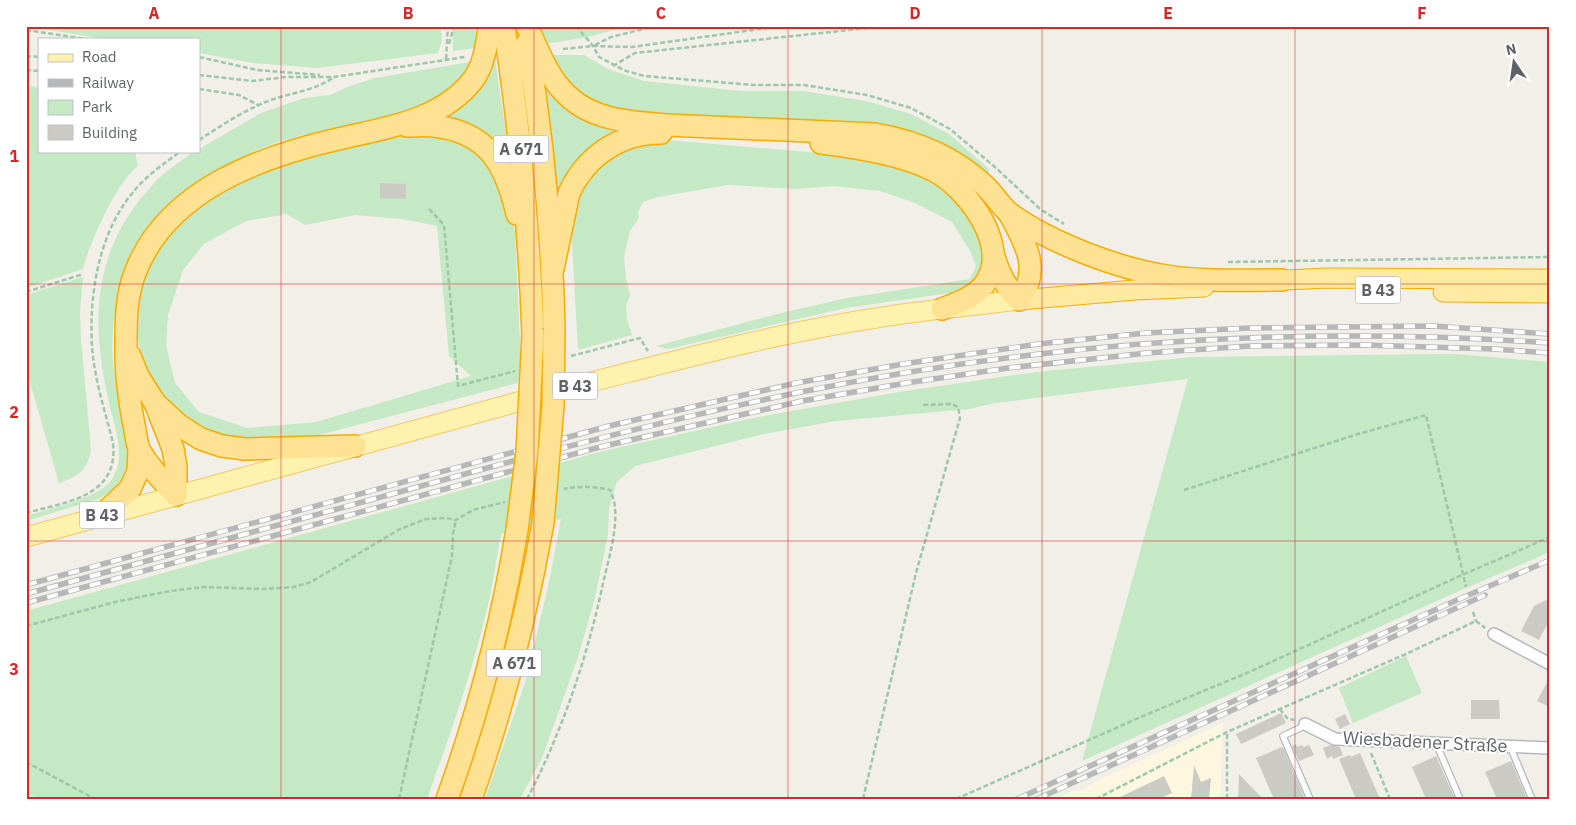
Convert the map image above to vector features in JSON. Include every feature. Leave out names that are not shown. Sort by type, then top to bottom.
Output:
[{"type":"highway","points":[[101,516],[130,489],[138,471],[139,450],[126,378],[126,317],[135,272],[148,247],[162,228],[181,207],[231,175],[305,148],[397,126],[433,111],[460,94],[474,79],[488,42],[489,26]]},
{"type":"highway","name":"A 671","points":[[447,799],[490,664],[503,610],[517,530],[527,452],[533,334],[531,272],[520,134],[504,26]]},
{"type":"highway","points":[[526,26],[556,82],[568,97],[589,110],[611,118],[636,122],[875,134],[926,147],[957,164],[985,186],[1008,212],[1023,238],[1030,260],[1031,275],[1027,289],[1019,300],[1009,291],[997,269],[985,225],[970,200],[950,181],[938,173],[913,162],[862,150],[794,140],[653,133],[640,134],[615,143],[593,158],[579,174],[569,193],[553,269]]},
{"type":"highway","name":"A 671","points":[[472,799],[513,666],[534,571],[543,523],[552,426],[553,269],[541,133],[526,26]]},
{"type":"highway","points":[[397,126],[434,126],[458,131],[477,140],[492,153],[506,176],[511,189],[531,272]]},
{"type":"highway","points":[[1008,212],[1047,235],[1082,252],[1138,270],[1194,279],[1282,280]]},
{"type":"highway","points":[[942,309],[966,299],[985,284],[991,271],[993,253]]},
{"type":"highway","name":"B 43","points":[[1019,300],[1282,280],[1550,279]]},
{"type":"highway","name":"B 43","points":[[1207,287],[1550,293]]},
{"type":"highway","points":[[126,346],[138,376],[155,403],[173,449],[176,467],[176,495]]},
{"type":"highway","points":[[155,403],[180,426],[201,439],[222,446],[245,449],[355,446]]},
{"type":"highway","points":[[139,450],[153,470],[176,495]]},
{"type":"main road","name":"B 43","points":[[26,536],[656,365],[797,333],[875,318],[1019,300]]},
{"type":"street","points":[[1494,634],[1550,664]]},
{"type":"street","name":"Wiesbadener Straße","points":[[1305,724],[1335,739],[1550,748]]},
{"type":"lane","points":[[1305,724],[1283,736],[1310,799]]},
{"type":"lane","points":[[1436,743],[1460,799]]},
{"type":"lane","points":[[1510,746],[1532,799]]},
{"type":"path","points":[[446,59],[448,26]]},
{"type":"path","points":[[447,50],[454,26]]},
{"type":"path","points":[[576,26],[593,46],[599,57],[613,66],[644,76],[754,85],[804,85],[867,95],[911,108],[950,129],[1040,209],[1064,224]]},
{"type":"path","points":[[593,46],[611,37],[656,26]]},
{"type":"path","points":[[563,49],[593,46],[632,47],[781,26]]},
{"type":"path","points":[[613,66],[635,53],[886,26]]},
{"type":"path","points":[[26,30],[79,38]]},
{"type":"path","points":[[200,75],[252,81],[334,77],[470,56]]},
{"type":"path","points":[[200,57],[257,70],[334,77]]},
{"type":"path","points":[[200,139],[258,105],[287,94],[317,87],[334,77]]},
{"type":"path","points":[[200,89],[239,95],[258,105]]},
{"type":"path","points":[[26,513],[78,498],[104,482],[110,473],[114,453],[113,442],[92,346],[95,282],[101,255],[111,229],[134,190],[180,152]]},
{"type":"path","points":[[429,209],[444,225],[458,386],[515,371]]},
{"type":"path","points":[[1226,262],[1550,257]]},
{"type":"path","points":[[26,292],[83,274]]},
{"type":"path","points":[[563,358],[640,338],[656,365]]},
{"type":"path","points":[[863,799],[916,573],[960,418],[958,407],[952,404],[922,405]]},
{"type":"path","points":[[1184,490],[1358,434],[1426,415],[1466,587]]},
{"type":"path","points":[[527,799],[540,774],[570,703],[594,625],[613,537],[616,507],[610,490]]},
{"type":"path","points":[[26,626],[115,602],[170,591],[204,588],[263,589],[294,587],[311,582],[400,528],[426,519],[446,518],[456,520],[452,556],[399,799]]},
{"type":"path","points":[[956,799],[1247,673],[1550,537]]},
{"type":"path","points":[[1096,799],[1227,732],[1406,654],[1476,621],[1473,612]]},
{"type":"path","points":[[1280,709],[1287,718],[1305,724]]},
{"type":"path","points":[[1227,732],[1227,799]]},
{"type":"path","points":[[1366,740],[1390,799]]},
{"type":"path","points":[[26,762],[95,799]]},
{"type":"shaded area","points":[[1223,723],[1220,799],[1056,799],[1072,791],[1082,790],[1101,779]]},
{"type":"green space","points":[[26,26],[441,26],[442,40],[438,53],[317,68],[253,63],[200,53],[200,38],[98,38]]},
{"type":"green space","points":[[453,26],[476,26],[475,48],[453,51]]},
{"type":"green space","points":[[541,26],[628,26],[588,37],[545,44]]},
{"type":"green space","points":[[493,46],[513,180],[430,119]]},
{"type":"green space","points":[[584,55],[608,69],[644,81],[741,91],[803,91],[866,101],[911,114],[949,134],[988,168],[990,176],[958,158],[606,110],[572,91],[549,56]]},
{"type":"green space","points":[[470,62],[467,74],[459,85],[423,107],[383,119],[307,134],[270,145],[231,162],[206,176],[166,207],[144,236],[133,255],[124,276],[114,319],[113,363],[128,436],[129,457],[127,473],[117,486],[98,499],[26,521],[26,516],[94,494],[110,482],[116,473],[119,452],[103,371],[99,318],[100,293],[105,268],[113,244],[126,220],[142,197],[157,180],[190,154],[200,152],[200,148],[261,113],[304,98],[330,95],[375,78]]},
{"type":"green space","points":[[542,77],[643,129],[611,139],[559,224]]},
{"type":"green space","points":[[26,86],[38,87],[38,152],[135,152],[138,166],[121,185],[113,199],[91,244],[83,269],[26,288]]},
{"type":"green space","points":[[428,134],[466,142],[492,162],[505,190],[515,233],[521,364],[518,383],[311,437],[272,443],[224,439],[190,422],[162,397],[150,379],[141,355],[137,335],[136,309],[146,269],[162,237],[227,184],[283,163],[390,136]],"holes":[[[287,214],[305,225],[355,215],[402,219],[437,226],[449,356],[471,376],[316,422],[247,428],[199,412],[175,383],[166,345],[168,315],[183,270],[204,244],[246,221]]]},
{"type":"green space","points":[[667,140],[820,153],[898,167],[924,177],[949,192],[979,225],[986,273],[964,291],[846,308],[668,349],[656,346],[781,313],[847,298],[970,279],[976,266],[970,251],[952,222],[915,203],[880,191],[834,186],[796,189],[728,185],[658,197],[643,202],[638,212],[639,218],[630,231],[624,257],[630,295],[626,306],[627,319],[632,335],[578,350],[572,243],[574,209],[583,181],[621,148]]},
{"type":"green space","points":[[83,277],[80,312],[81,339],[91,450],[87,463],[81,472],[59,483],[26,368],[26,295]]},
{"type":"green space","points":[[1453,354],[1550,362],[1550,552],[1450,595],[1082,761],[1188,379],[995,403],[969,409],[836,421],[764,434],[635,466],[617,482],[609,508],[608,534],[595,598],[578,657],[542,758],[520,799],[485,799],[526,680],[548,587],[561,519],[501,534],[493,583],[474,660],[427,799],[37,799],[26,792],[26,611],[603,451],[763,416],[905,391],[1036,372],[1194,357]]},
{"type":"green space","points":[[1406,656],[1422,693],[1353,723],[1339,688]]},
{"type":"building","points":[[380,183],[406,184],[406,199],[380,198]]},
{"type":"building","points":[[1550,598],[1550,619],[1539,640],[1521,631],[1534,606]]},
{"type":"building","points":[[1550,677],[1550,707],[1537,701]]},
{"type":"building","points":[[1471,700],[1499,700],[1500,719],[1471,719]]},
{"type":"building","points":[[1281,713],[1286,723],[1241,744],[1236,734]]},
{"type":"building","points":[[1345,714],[1350,724],[1340,729],[1335,719]]},
{"type":"building","points":[[1296,744],[1297,747],[1309,745],[1314,755],[1299,761],[1292,746]]},
{"type":"building","points":[[1330,745],[1340,747],[1343,755],[1333,759],[1332,756],[1327,759],[1323,748]]},
{"type":"building","points":[[1282,747],[1305,799],[1274,799],[1256,758]]},
{"type":"building","points":[[1360,753],[1380,799],[1356,799],[1339,759]]},
{"type":"building","points":[[1436,756],[1455,799],[1426,799],[1412,767]]},
{"type":"building","points":[[1511,761],[1527,799],[1497,799],[1485,772]]},
{"type":"building","points":[[1194,765],[1201,782],[1211,778],[1209,799],[1191,799]]},
{"type":"building","points":[[1239,774],[1263,799],[1238,799]]},
{"type":"building","points":[[1164,776],[1172,793],[1159,799],[1116,799]]},
{"type":"railway","points":[[26,585],[609,426],[796,383],[903,364],[1038,344],[1146,333],[1250,328],[1433,326],[1550,334]]},
{"type":"railway","points":[[26,594],[599,439],[747,403],[889,375],[1077,350],[1171,342],[1266,337],[1361,336],[1550,343]]},
{"type":"railway","points":[[26,603],[600,447],[802,401],[906,383],[1008,368],[1147,353],[1250,346],[1363,345],[1494,349],[1550,353]]},
{"type":"railway","points":[[1017,799],[1457,600],[1550,560]]},
{"type":"railway","points":[[1037,799],[1485,595]]}]
